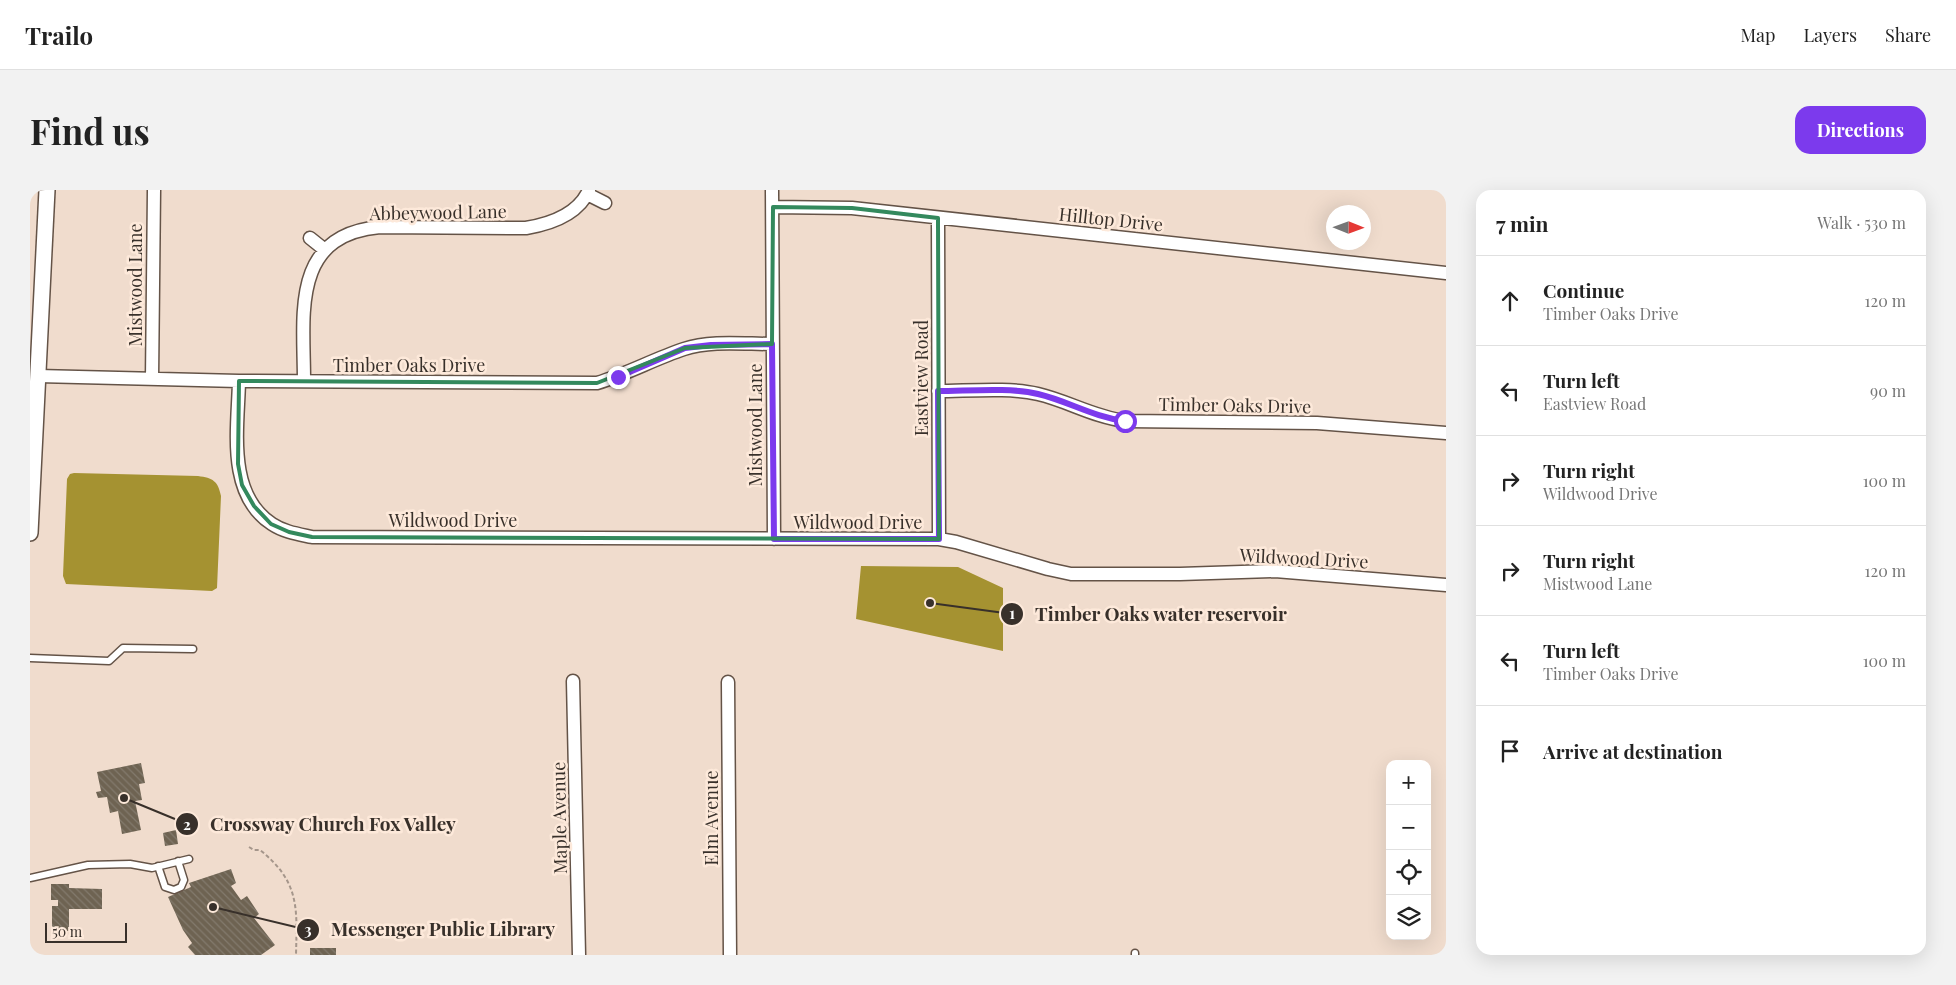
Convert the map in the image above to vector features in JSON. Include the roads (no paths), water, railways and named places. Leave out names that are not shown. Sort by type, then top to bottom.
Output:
[{"type":"street","points":[[30,533],[47,190]]},
{"type":"street","name":"Mistwood Lane","points":[[152,380],[154,190]]},
{"type":"street","name":"Mistwood Lane","points":[[772,190],[774,539]]},
{"type":"street","points":[[588,192],[605,202]]},
{"type":"street","name":"Abbeywood Lane","points":[[304,381],[304,301],[306,287],[313,267],[325,250],[337,240],[364,229],[526,228],[542,226],[560,219],[580,204],[588,192]]},
{"type":"street","name":"Hilltop Drive","points":[[772,207],[852,208],[1446,273]]},
{"type":"street","name":"Eastview Road","points":[[938,218],[939,539]]},
{"type":"street","points":[[310,238],[325,250]]},
{"type":"street","name":"Timber Oaks Drive","points":[[38,376],[152,380],[597,383],[618,377],[685,348],[711,345],[772,344]]},
{"type":"street","name":"Wildwood Drive","points":[[239,381],[238,464],[242,485],[254,506],[271,524],[289,532],[312,537],[939,539],[1071,574],[1180,574],[1275,571],[1446,585]]},
{"type":"street","name":"Timber Oaks Drive","points":[[938,391],[1019,391],[1038,394],[1105,418],[1125,421],[1317,423],[1446,433]]},
{"type":"street","name":"Maple Avenue","points":[[574,680],[579,955]]},
{"type":"street","name":"Elm Avenue","points":[[728,682],[730,955]]},
{"type":"lane","points":[[30,658],[110,661],[123,648],[193,649]]},
{"type":"lane","points":[[30,878],[88,865],[106,863],[130,864],[152,868],[189,859]]},
{"type":"lane","points":[[158,866],[165,887],[174,890],[181,887],[184,880],[178,861]]},
{"type":"place","name":"Timber Oaks water reservoir","points":[[930,603]]},
{"type":"place","name":"Crossway Church Fox Valley","points":[[124,798]]},
{"type":"place","name":"Messenger Public Library","points":[[213,907]]}]
